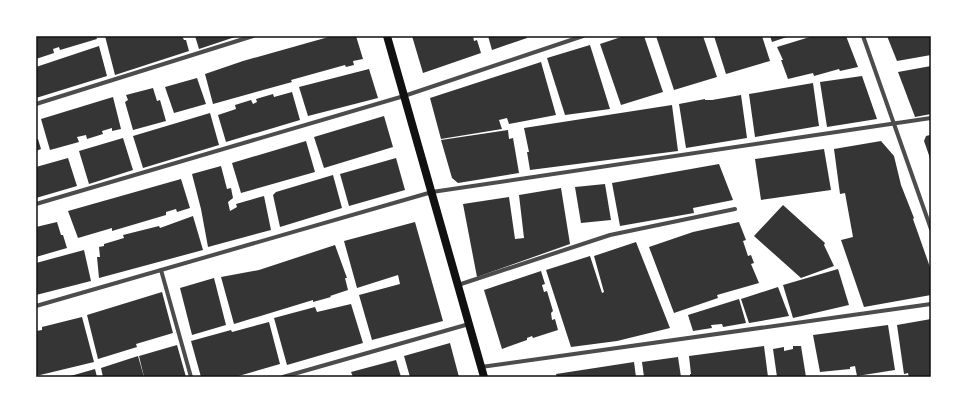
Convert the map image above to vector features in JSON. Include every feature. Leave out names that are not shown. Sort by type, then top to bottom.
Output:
[{"type":"main road","points":[[387,36],[484,377]]},
{"type":"street","points":[[36,104],[253,36]]},
{"type":"street","points":[[36,204],[404,96],[583,36]]},
{"type":"street","points":[[863,36],[931,229]]},
{"type":"street","points":[[36,306],[432,192],[895,125],[931,118]]},
{"type":"street","points":[[458,285],[610,235],[735,209]]},
{"type":"street","points":[[161,270],[191,377]]},
{"type":"street","points":[[481,368],[931,304]]},
{"type":"street","points":[[283,377],[469,324]]},
{"type":"building","points":[[36,36],[96,36],[97,39],[60,50],[59,47],[53,49],[54,53],[36,59]]},
{"type":"building","points":[[105,36],[182,36],[184,40],[186,40],[189,51],[115,75]]},
{"type":"building","points":[[195,36],[238,36],[199,49]]},
{"type":"building","points":[[332,36],[356,36],[363,59],[353,61],[354,65],[346,67],[345,65],[291,80],[292,82],[213,104],[205,74],[243,61]]},
{"type":"building","points":[[412,36],[473,36],[474,41],[477,40],[481,53],[423,73]]},
{"type":"building","points":[[488,36],[526,36],[527,38],[492,50]]},
{"type":"building","points":[[624,36],[644,36],[663,92],[621,105],[600,44]]},
{"type":"building","points":[[656,36],[703,36],[717,77],[674,90]]},
{"type":"building","points":[[714,36],[762,36],[770,61],[726,74]]},
{"type":"building","points":[[770,36],[790,36],[772,42]]},
{"type":"building","points":[[813,36],[846,36],[858,67],[840,71],[839,69],[814,76],[813,73],[788,79],[781,60],[783,60],[777,47]]},
{"type":"building","points":[[887,36],[931,36],[931,55],[897,61]]},
{"type":"building","points":[[590,45],[610,109],[565,115],[547,58]]},
{"type":"building","points":[[99,46],[107,76],[36,98],[36,67]]},
{"type":"building","points":[[541,62],[556,115],[509,124],[507,118],[499,120],[502,129],[441,139],[430,98]]},
{"type":"building","points":[[931,66],[931,114],[915,117],[898,72]]},
{"type":"building","points":[[369,69],[378,98],[308,116],[299,87]]},
{"type":"building","points":[[862,76],[877,119],[827,127],[820,82]]},
{"type":"building","points":[[197,78],[206,104],[174,113],[165,87]]},
{"type":"building","points":[[813,83],[819,126],[755,137],[749,94]]},
{"type":"building","points":[[153,88],[157,101],[160,100],[166,121],[133,130],[125,102],[128,100],[126,95]]},
{"type":"building","points":[[292,92],[300,120],[226,142],[218,115],[236,109],[235,105],[251,100],[253,104],[257,102],[256,99],[273,94],[274,97]]},
{"type":"building","points":[[741,95],[747,138],[686,148],[679,104],[705,99],[712,100]]},
{"type":"building","points":[[113,97],[121,129],[112,131],[112,128],[102,131],[103,134],[87,139],[86,135],[77,137],[79,142],[50,150],[41,119]]},
{"type":"building","points":[[672,105],[678,151],[530,170],[527,152],[529,152],[524,128]]},
{"type":"building","points":[[210,113],[219,145],[143,168],[133,136]]},
{"type":"building","points":[[384,116],[393,147],[324,168],[314,137]]},
{"type":"building","points":[[508,130],[509,139],[513,138],[519,173],[458,183],[452,178],[441,140]]},
{"type":"building","points":[[930,135],[931,161],[924,141],[926,136]]},
{"type":"building","points":[[123,138],[133,170],[89,184],[79,151]]},
{"type":"building","points":[[36,139],[38,139],[41,149],[36,151]]},
{"type":"building","points":[[306,141],[315,172],[241,193],[232,163]]},
{"type":"building","points":[[881,141],[894,156],[901,185],[914,218],[913,219],[931,270],[931,295],[864,307],[841,240],[853,237],[845,193],[840,194],[834,149]]},
{"type":"building","points":[[824,149],[831,190],[761,200],[755,159]]},
{"type":"building","points":[[68,158],[77,186],[36,198],[36,167]]},
{"type":"building","points":[[396,158],[405,190],[349,206],[340,174]]},
{"type":"building","points":[[719,164],[733,200],[693,208],[694,213],[620,226],[612,183]]},
{"type":"building","points":[[221,166],[227,189],[231,188],[233,198],[228,202],[230,211],[237,207],[236,204],[264,196],[271,230],[208,247],[201,209],[192,174]]},
{"type":"building","points":[[333,175],[342,208],[280,227],[273,195],[276,192]]},
{"type":"building","points":[[181,179],[190,208],[177,212],[176,209],[166,212],[166,215],[112,231],[112,228],[78,238],[68,211]]},
{"type":"building","points":[[605,184],[611,220],[581,223],[575,187]]},
{"type":"building","points":[[561,188],[570,244],[477,277],[463,204],[509,197],[515,239],[524,238],[519,195]]},
{"type":"building","points":[[783,205],[825,243],[824,245],[834,266],[801,278],[754,236]]},
{"type":"building","points":[[193,216],[203,250],[99,278],[97,257],[100,257],[99,247],[124,238],[123,235],[159,226],[160,228]]},
{"type":"building","points":[[57,222],[67,248],[36,257],[36,227]]},
{"type":"building","points":[[415,222],[443,321],[372,340],[359,295],[400,284],[398,275],[357,288],[344,241]]},
{"type":"building","points":[[739,222],[746,240],[743,241],[748,256],[751,255],[754,263],[751,264],[759,283],[717,295],[718,298],[674,313],[649,247],[693,232]]},
{"type":"building","points":[[636,242],[670,328],[617,341],[571,347],[546,270],[590,256],[602,293],[604,292],[594,256]]},
{"type":"building","points":[[335,245],[347,278],[345,278],[348,290],[330,296],[331,297],[313,302],[313,300],[234,324],[221,277],[259,270]]},
{"type":"building","points":[[84,250],[91,281],[36,295],[36,263]]},
{"type":"building","points":[[838,269],[849,305],[793,318],[783,285]]},
{"type":"building","points":[[541,271],[545,284],[542,285],[544,292],[547,291],[553,311],[551,313],[552,320],[555,319],[558,330],[533,338],[532,336],[527,338],[527,340],[502,349],[484,290]]},
{"type":"building","points":[[214,278],[226,325],[192,335],[180,288]]},
{"type":"building","points":[[778,287],[789,316],[749,323],[741,299]]},
{"type":"building","points":[[162,292],[173,333],[136,344],[137,347],[98,359],[87,315]]},
{"type":"building","points":[[739,299],[746,323],[723,327],[722,324],[711,325],[712,328],[693,331],[688,315]]},
{"type":"building","points":[[351,304],[363,343],[287,365],[274,318],[315,307],[317,312]]},
{"type":"building","points":[[82,317],[94,362],[36,376],[36,331],[42,330],[42,327]]},
{"type":"building","points":[[931,319],[931,377],[909,377],[908,373],[904,374],[897,325]]},
{"type":"building","points":[[269,322],[280,364],[235,377],[201,377],[191,341],[231,330],[232,332]]},
{"type":"building","points":[[888,325],[895,370],[857,376],[855,366],[850,367],[850,369],[820,372],[813,335]]},
{"type":"building","points":[[450,343],[459,377],[410,377],[404,356]]},
{"type":"building","points":[[177,345],[186,377],[144,377],[139,356]]},
{"type":"building","points":[[764,346],[768,377],[690,377],[689,356]]},
{"type":"building","points":[[793,346],[801,346],[806,377],[777,377],[773,349],[784,347],[784,351],[793,349]]},
{"type":"building","points":[[138,356],[144,377],[103,377],[101,368]]},
{"type":"building","points":[[678,357],[681,377],[644,377],[642,362]]},
{"type":"building","points":[[396,360],[401,377],[353,377],[351,372]]},
{"type":"building","points":[[634,362],[636,377],[557,377],[556,374]]},
{"type":"building","points":[[95,369],[97,377],[67,377]]}]
